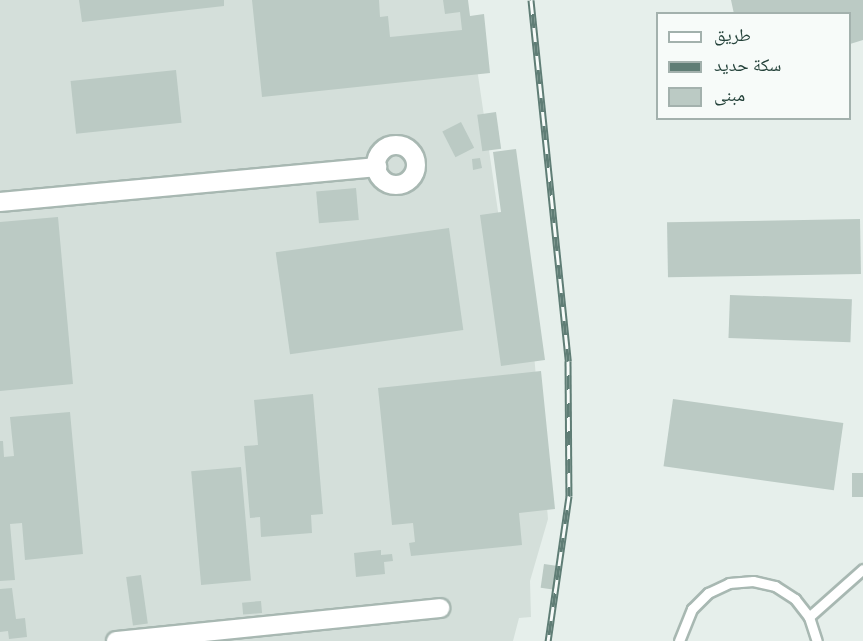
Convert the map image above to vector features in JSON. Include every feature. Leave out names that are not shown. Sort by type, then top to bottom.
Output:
[{"type":"street","points":[[0,202],[377,167]]},
{"type":"street","points":[[116,641],[286,632],[440,608]]},
{"type":"lane","points":[[809,617],[863,568]]},
{"type":"lane","points":[[679,641],[692,609],[708,592],[729,583],[753,581],[775,586],[795,599],[809,617],[817,641]]},
{"type":"shaded area","points":[[0,0],[467,0],[519,355],[534,354],[548,519],[530,581],[531,617],[519,618],[513,641],[0,641]]},
{"type":"building","points":[[79,0],[224,0],[224,6],[82,22]]},
{"type":"building","points":[[252,0],[379,0],[380,17],[388,16],[390,37],[462,30],[460,12],[445,14],[443,0],[468,0],[470,16],[484,14],[490,73],[262,97]]},
{"type":"building","points":[[731,0],[863,0],[863,40],[851,44],[851,12],[734,12]]},
{"type":"building","points":[[176,70],[182,123],[76,134],[71,81]]},
{"type":"building","points":[[496,112],[501,149],[482,151],[477,115]]},
{"type":"building","points":[[461,122],[474,148],[455,157],[442,132]]},
{"type":"building","points":[[516,149],[545,360],[501,366],[480,215],[501,212],[493,152]]},
{"type":"building","points":[[480,158],[482,168],[473,170],[472,159]]},
{"type":"building","points":[[356,188],[359,220],[319,223],[316,191]]},
{"type":"building","points":[[58,217],[73,384],[0,391],[0,222]]},
{"type":"building","points":[[860,219],[861,274],[668,277],[667,222]]},
{"type":"building","points":[[449,228],[463,330],[290,354],[276,252]]},
{"type":"building","points":[[730,295],[852,299],[850,342],[728,338]]},
{"type":"building","points":[[541,371],[555,509],[519,513],[522,545],[411,556],[409,543],[415,542],[413,523],[392,525],[378,388]]},
{"type":"building","points":[[313,394],[323,514],[311,515],[312,533],[261,537],[260,517],[250,518],[244,446],[258,445],[254,400]]},
{"type":"building","points":[[673,399],[843,423],[834,490],[664,466]]},
{"type":"building","points":[[70,412],[83,554],[25,560],[22,523],[10,524],[15,580],[0,581],[0,441],[3,441],[4,457],[14,456],[10,417]]},
{"type":"building","points":[[241,467],[251,581],[201,585],[191,471]]},
{"type":"building","points":[[852,473],[863,473],[863,497],[852,497]]},
{"type":"building","points":[[381,550],[381,555],[392,554],[393,561],[384,562],[385,574],[356,577],[354,553]]},
{"type":"building","points":[[544,564],[558,566],[555,590],[541,588]]},
{"type":"building","points":[[141,575],[148,624],[133,626],[126,577]]},
{"type":"building","points":[[12,588],[16,619],[25,618],[27,637],[9,639],[8,631],[0,632],[0,589]]},
{"type":"building","points":[[261,601],[262,613],[243,615],[242,603]]},
{"type":"railway","points":[[531,0],[568,361],[569,496],[548,641]]}]
